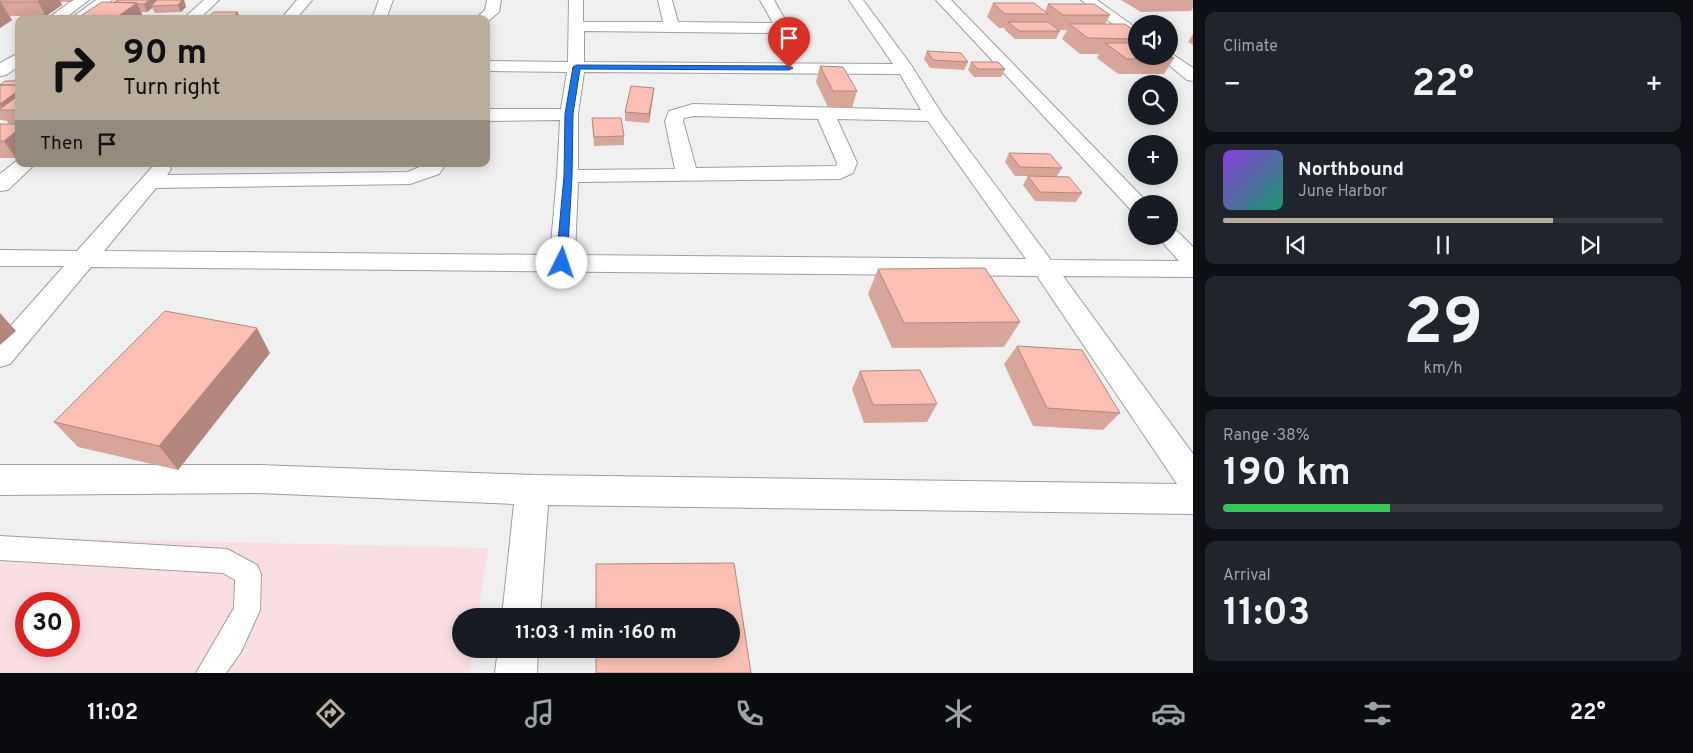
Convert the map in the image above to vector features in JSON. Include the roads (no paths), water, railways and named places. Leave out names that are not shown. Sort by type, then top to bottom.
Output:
[{"type":"street","points":[[60,15],[82,0]]},
{"type":"street","points":[[83,15],[104,0]]},
{"type":"street","points":[[195,15],[212,0]]},
{"type":"street","points":[[291,15],[304,0]]},
{"type":"street","points":[[380,15],[386,0]]},
{"type":"street","points":[[488,15],[492,12],[494,0]]},
{"type":"street","points":[[562,263],[568,176],[569,114],[576,67],[576,0]]},
{"type":"street","points":[[665,0],[672,26]]},
{"type":"street","points":[[577,27],[776,28],[781,25],[780,21],[767,0]]},
{"type":"street","points":[[856,0],[905,68],[934,116],[1044,268],[1193,480]]},
{"type":"street","points":[[943,0],[1129,195]]},
{"type":"street","points":[[1088,0],[1128,29]]},
{"type":"street","points":[[0,55],[15,45]]},
{"type":"street","points":[[0,71],[15,61]]},
{"type":"street","points":[[1178,65],[1193,76]]},
{"type":"street","points":[[490,66],[905,68]]},
{"type":"street","points":[[688,175],[674,121],[676,115],[683,112],[693,110],[824,112],[934,116]]},
{"type":"street","points":[[568,176],[840,173],[846,169],[847,163],[824,112]]},
{"type":"street","points":[[490,115],[569,114]]},
{"type":"street","points":[[0,185],[21,167]]},
{"type":"street","points":[[0,357],[158,173],[264,172],[410,178],[432,170],[434,167]]},
{"type":"street","points":[[1178,245],[1193,261]]},
{"type":"street","points":[[0,258],[1193,269]]},
{"type":"street","points":[[0,480],[259,479],[532,490],[1193,499]]},
{"type":"street","points":[[522,608],[532,490]]},
{"type":"street","points":[[516,673],[517,658]]},
{"type":"lane","points":[[0,548],[226,561],[248,574],[247,610],[231,642],[210,673]]}]
